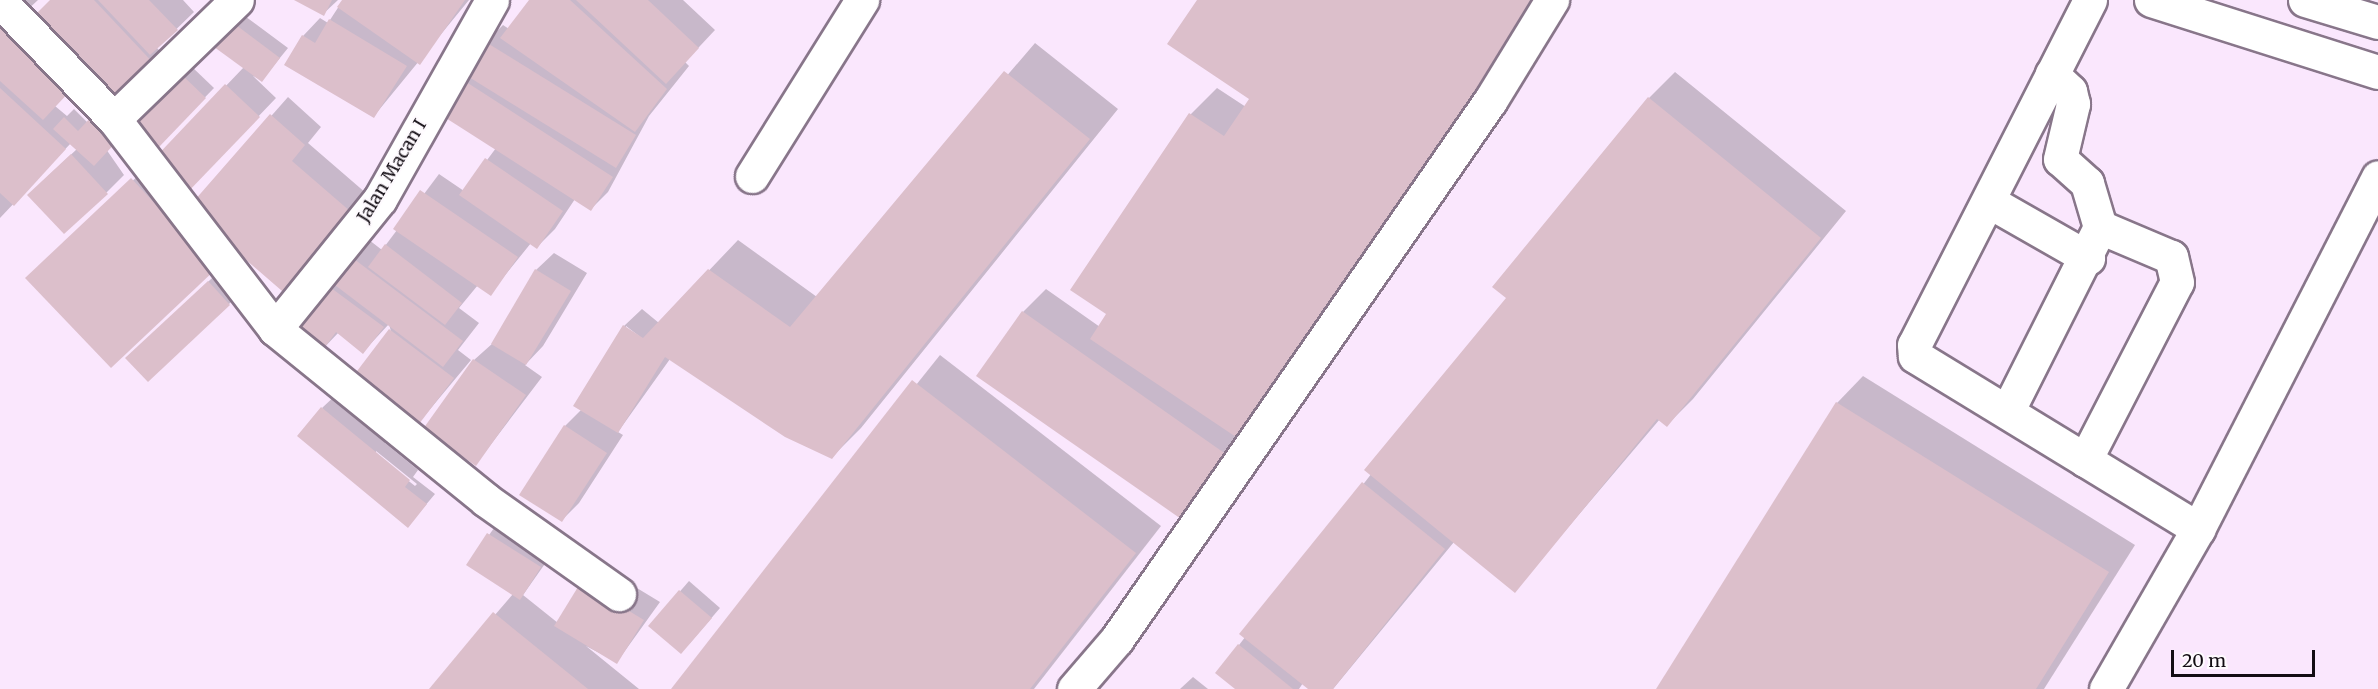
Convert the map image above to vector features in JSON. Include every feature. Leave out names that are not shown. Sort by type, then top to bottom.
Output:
[{"type":"main road","points":[[114,119],[237,0]]},
{"type":"main road","name":"Jalan Macan I","points":[[274,329],[380,199],[492,0]]},
{"type":"main road","points":[[752,176],[862,0]]},
{"type":"main road","points":[[1074,689],[1124,629],[1490,101],[1552,0]]},
{"type":"main road","points":[[2151,0],[2378,72]]},
{"type":"main road","points":[[2305,0],[2378,21]]},
{"type":"main road","points":[[0,1],[114,119],[274,329],[486,500],[619,594]]},
{"type":"main road","points":[[2077,24],[1990,202],[1914,345],[1915,356],[2008,410],[2198,529]]},
{"type":"main road","points":[[2008,410],[2088,258],[2100,227],[2087,183],[2060,159],[2073,104],[2070,91],[2052,74]]},
{"type":"main road","points":[[2106,689],[2198,529],[2378,177]]},
{"type":"main road","points":[[1990,202],[2088,258]]},
{"type":"main road","points":[[2085,460],[2177,282],[2171,257],[2100,227]]},
{"type":"building","points":[[50,0],[94,0],[158,68],[116,107],[32,18]]},
{"type":"building","points":[[98,0],[149,0],[178,30],[150,55]]},
{"type":"building","points":[[294,0],[332,0],[324,16]]},
{"type":"building","points":[[342,0],[465,0],[420,65],[337,7]]},
{"type":"building","points":[[529,0],[570,0],[667,89],[635,132],[500,38]]},
{"type":"building","points":[[576,0],[648,0],[699,48],[666,84]]},
{"type":"building","points":[[1197,0],[1538,0],[1239,439],[1090,339],[1106,314],[1070,290],[1189,113],[1224,136],[1249,99],[1167,44]]},
{"type":"building","points":[[228,19],[280,58],[262,82],[210,44]]},
{"type":"building","points":[[329,19],[407,66],[374,118],[284,65],[302,35],[315,43]]},
{"type":"building","points":[[0,24],[71,90],[43,120],[0,81]]},
{"type":"building","points":[[484,41],[636,135],[616,168],[464,74]]},
{"type":"building","points":[[1004,71],[1090,139],[832,459],[785,437],[665,357],[618,433],[573,406],[623,325],[643,338],[708,269],[790,327]]},
{"type":"building","points":[[180,73],[206,98],[159,147],[133,123]]},
{"type":"building","points":[[460,78],[613,177],[591,211],[438,113]]},
{"type":"building","points":[[225,84],[260,117],[185,195],[150,163]]},
{"type":"building","points":[[0,88],[66,149],[14,206],[0,193]]},
{"type":"building","points":[[1648,97],[1821,238],[1667,427],[1657,419],[1515,593],[1364,470],[1506,298],[1492,287]]},
{"type":"building","points":[[270,114],[305,145],[292,161],[358,218],[289,297],[187,209]]},
{"type":"building","points":[[93,115],[119,139],[94,166],[53,129],[64,117],[78,131]]},
{"type":"building","points":[[71,154],[108,194],[64,234],[27,195]]},
{"type":"building","points":[[485,158],[563,211],[537,249],[459,195]]},
{"type":"building","points":[[131,178],[216,269],[111,368],[25,278]]},
{"type":"building","points":[[420,190],[518,257],[491,296],[393,229]]},
{"type":"building","points":[[385,244],[462,303],[445,325],[368,267]]},
{"type":"building","points":[[346,253],[463,341],[443,367],[327,279]]},
{"type":"building","points":[[535,269],[571,291],[526,365],[491,344]]},
{"type":"building","points":[[208,281],[230,305],[148,382],[125,358]]},
{"type":"building","points":[[323,282],[384,327],[363,354],[336,332],[319,355],[287,331]]},
{"type":"building","points":[[1022,311],[1230,457],[1184,521],[976,376]]},
{"type":"building","points":[[389,329],[454,378],[416,428],[351,379]]},
{"type":"building","points":[[473,359],[526,395],[476,466],[423,429]]},
{"type":"building","points":[[912,380],[1136,553],[1030,689],[671,689]]},
{"type":"building","points":[[1836,402],[2109,572],[2036,689],[1656,689]]},
{"type":"building","points":[[321,407],[410,480],[405,487],[427,504],[408,528],[297,436]]},
{"type":"building","points":[[564,425],[607,453],[562,522],[519,495]]},
{"type":"building","points":[[1362,482],[1445,549],[1333,689],[1308,689],[1239,634]]},
{"type":"building","points":[[487,533],[541,567],[520,600],[466,565]]},
{"type":"building","points":[[581,582],[644,620],[617,664],[554,626]]},
{"type":"building","points":[[679,590],[712,618],[681,654],[648,626]]},
{"type":"building","points":[[493,612],[588,689],[429,689]]},
{"type":"building","points":[[1238,644],[1293,689],[1235,689],[1215,673]]}]
